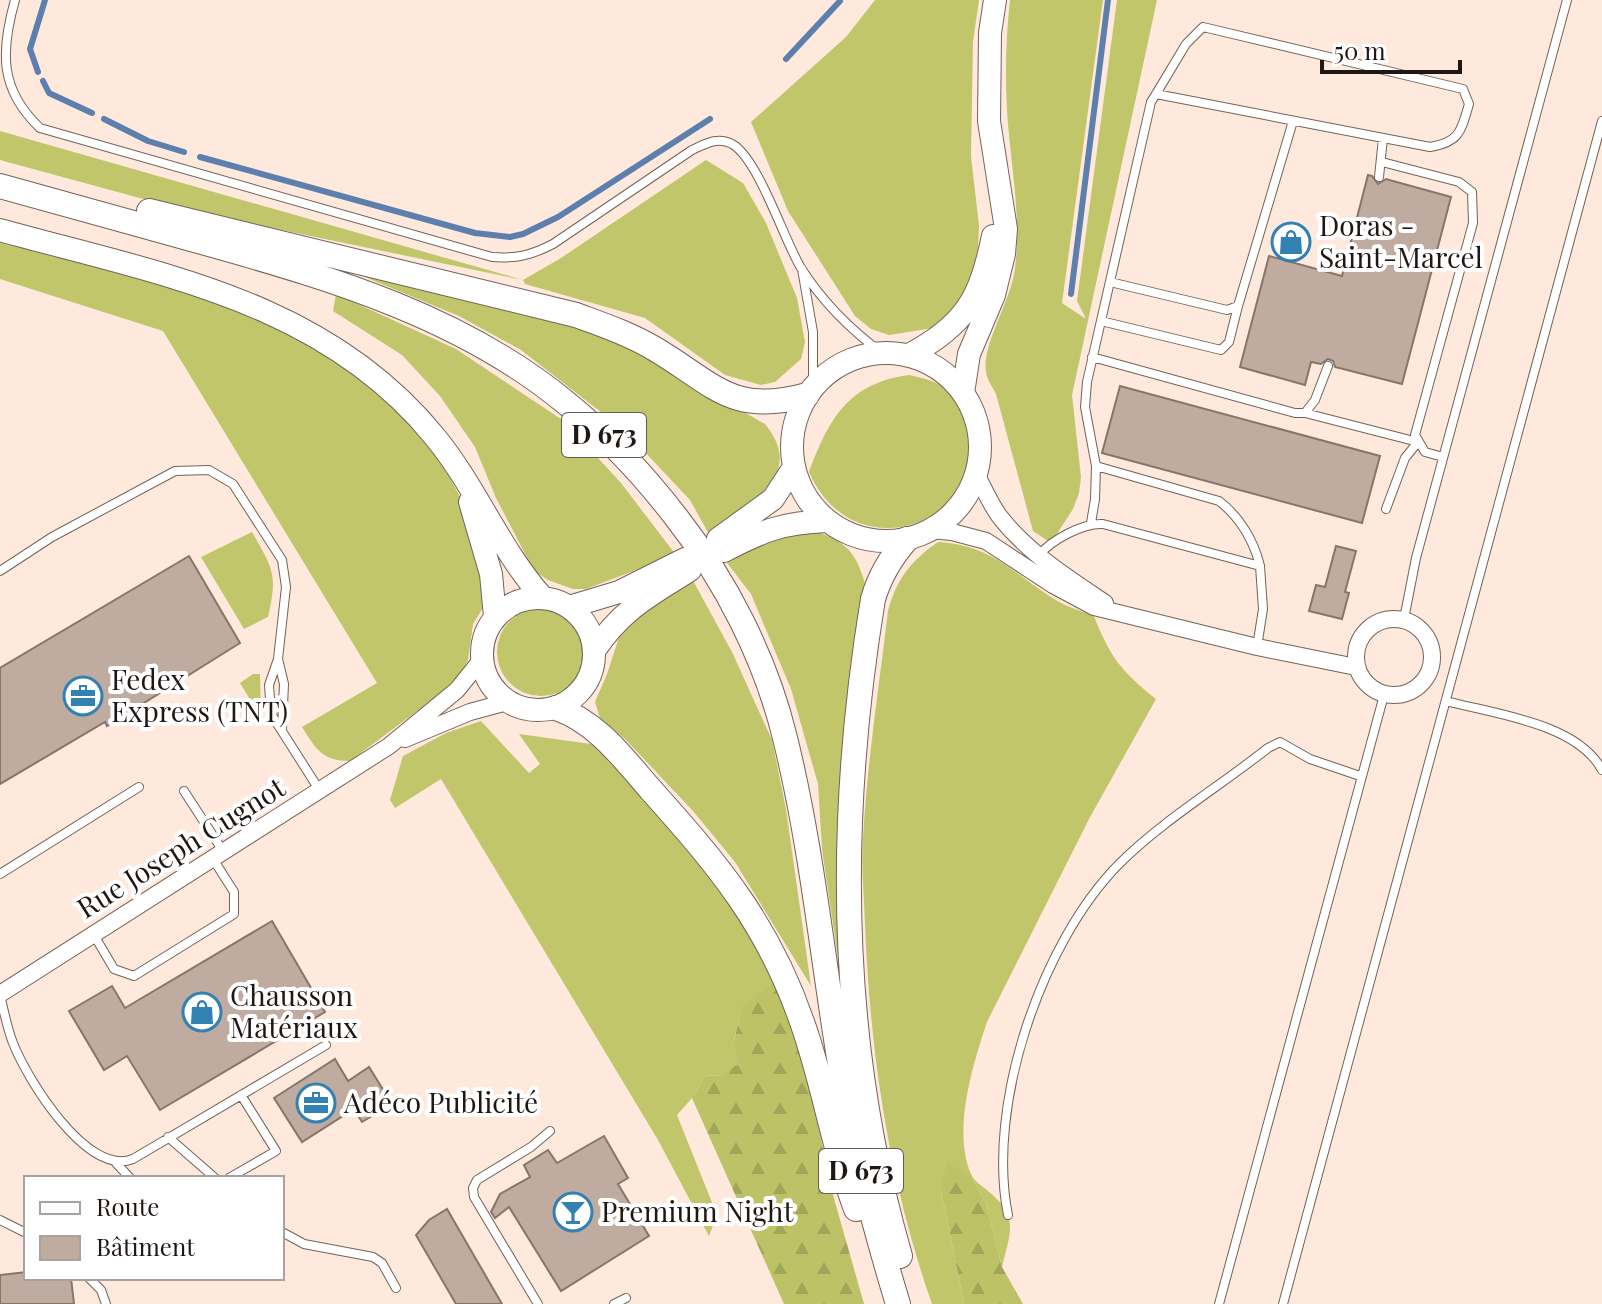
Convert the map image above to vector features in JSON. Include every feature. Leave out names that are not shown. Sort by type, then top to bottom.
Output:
[{"type":"main road","points":[[963,393],[969,354],[994,295],[1004,254],[1006,229],[989,121],[990,33],[995,0]]},
{"type":"main road","points":[[0,178],[45,185],[576,315],[639,340],[711,387],[744,401],[765,403],[810,391]]},
{"type":"main road","name":"D 673","points":[[0,186],[305,271],[437,322],[504,359],[563,400],[617,447],[655,490],[693,539],[738,614],[763,669],[785,735],[800,808],[855,1146],[897,1304]]},
{"type":"main road","points":[[909,355],[947,331],[971,302],[987,261],[999,199]]},
{"type":"main road","points":[[0,230],[227,295],[302,327],[344,352],[393,392],[437,439],[524,576],[543,598]]},
{"type":"main road","points":[[914,1304],[880,1178],[861,1075],[850,957],[851,787],[873,599],[879,580],[886,566],[919,535],[959,507],[976,474],[980,453],[979,432],[963,393],[939,369],[909,355],[882,353],[863,355],[844,362],[827,373],[810,391],[798,411],[793,429],[794,467],[806,496],[827,521],[856,537],[890,541],[919,535]]},
{"type":"main road","points":[[794,467],[773,499],[721,545],[780,525],[827,521]]},
{"type":"main road","points":[[463,478],[491,574],[495,617]]},
{"type":"main road","points":[[569,607],[619,592],[688,564],[628,610],[608,630],[594,651],[589,680],[569,702],[556,708],[539,711],[523,709],[507,702],[494,691],[485,676],[482,659],[482,644],[495,617],[525,599],[543,598],[569,607],[586,626],[594,651]]},
{"type":"main road","points":[[556,708],[586,722],[610,744],[716,865],[765,936],[804,1025],[842,1171],[897,1304]]},
{"type":"street","points":[[976,474],[998,514],[1038,556],[1120,613]]},
{"type":"street","points":[[919,535],[952,532],[986,541],[1094,607],[1257,647],[1356,667]]},
{"type":"street","points":[[1384,619],[1404,619],[1422,629],[1432,647],[1432,667],[1422,684],[1404,695],[1384,695],[1366,684],[1356,667],[1356,646],[1366,629],[1384,619]]},
{"type":"street","name":"Rue Joseph Cugnot","points":[[0,994],[389,746],[457,690],[482,659]]},
{"type":"street","name":"Rue Joseph Cugnot","points":[[389,746],[470,712],[507,702]]},
{"type":"lane","points":[[15,0],[3,46],[5,76],[17,104],[40,128],[465,251],[512,259],[533,255],[692,150],[708,142],[724,141],[739,149],[751,165],[802,269],[841,319],[882,353]]},
{"type":"lane","points":[[1404,619],[1416,558],[1567,0]]},
{"type":"lane","points":[[1091,523],[1096,466],[1085,407],[1092,357],[1151,102],[1186,44],[1203,27],[1463,89],[1469,104],[1462,130],[1448,144],[1430,147],[1156,94]]},
{"type":"lane","points":[[1101,321],[1221,350],[1229,342],[1293,121]]},
{"type":"lane","points":[[1283,1304],[1602,121]]},
{"type":"lane","points":[[1379,177],[1383,138]]},
{"type":"lane","points":[[1382,162],[1459,182],[1472,192],[1473,223],[1415,435],[1425,452],[1443,457]]},
{"type":"lane","points":[[802,269],[813,332],[810,391]]},
{"type":"lane","points":[[1110,282],[1227,310],[1238,306]]},
{"type":"lane","points":[[1092,357],[1295,413],[1418,442]]},
{"type":"lane","points":[[1305,413],[1315,400],[1328,366]]},
{"type":"lane","points":[[1386,509],[1405,458],[1418,442]]},
{"type":"lane","points":[[1096,466],[1219,501],[1233,511],[1255,548],[1260,566],[1263,609],[1257,647]]},
{"type":"lane","points":[[0,571],[52,537],[175,471],[209,470],[233,484],[282,560],[286,587],[278,659],[269,685],[268,701],[271,714],[320,791]]},
{"type":"lane","points":[[1038,556],[1046,547],[1091,523],[1260,566]]},
{"type":"lane","points":[[278,659],[284,684],[282,728]]},
{"type":"lane","points":[[1219,1304],[1384,695]]},
{"type":"lane","points":[[1446,701],[1557,730],[1579,742],[1602,770]]},
{"type":"lane","points":[[1008,1215],[1004,1171],[1007,1122],[1016,1068],[1028,1023],[1046,975],[1067,935],[1116,867],[1147,837],[1280,742],[1310,759],[1360,776]]},
{"type":"lane","points":[[0,874],[139,787]]},
{"type":"lane","points":[[93,934],[114,969],[134,976],[234,914],[234,892],[184,791]]},
{"type":"lane","points":[[0,994],[14,1044],[59,1119],[87,1146],[116,1163],[128,1176]]},
{"type":"lane","points":[[116,1163],[133,1159],[326,1045]]},
{"type":"lane","points":[[232,1176],[276,1151],[241,1095]]},
{"type":"lane","points":[[538,1304],[474,1197],[473,1188],[477,1180],[538,1142],[550,1131]]},
{"type":"lane","points":[[168,1137],[213,1176]]},
{"type":"lane","points":[[0,1220],[24,1232]]},
{"type":"lane","points":[[284,1233],[304,1244],[373,1257],[382,1263],[396,1288]]},
{"type":"lane","points":[[91,1280],[101,1290],[106,1304]]},
{"type":"lane","points":[[614,1304],[626,1298]]},
{"type":"green space","points":[[875,0],[979,0],[973,42],[971,156],[979,226],[978,248],[971,277],[957,305],[933,328],[889,335],[871,329],[855,316],[788,211],[751,122],[846,37]]},
{"type":"green space","points":[[1010,0],[1103,0],[1062,303],[1086,319],[1077,301],[1117,0],[1157,0],[1072,395],[1081,477],[1079,493],[1073,509],[1051,543],[1033,531],[996,394],[986,372],[988,349],[1013,280],[1017,248],[1006,96]]},
{"type":"green space","points":[[0,131],[523,280],[180,209],[0,160]]},
{"type":"green space","points":[[706,160],[743,183],[766,223],[797,298],[805,342],[801,359],[775,382],[761,385],[725,375],[645,318],[525,284],[523,280],[561,258]]},
{"type":"green space","points":[[0,238],[224,303],[339,359],[406,412],[441,460],[466,509],[484,579],[484,606],[473,624],[468,660],[448,688],[350,761],[326,756],[311,742],[302,727],[377,683],[163,331],[0,279]]},
{"type":"green space","points":[[348,270],[609,335],[765,424],[776,443],[780,460],[776,475],[755,502],[710,536],[690,500],[624,430],[521,350],[459,316]]},
{"type":"green space","points":[[336,294],[456,349],[564,421],[621,483],[676,555],[586,589],[573,589],[534,571],[496,498],[475,447],[440,396],[402,355],[333,311]]},
{"type":"green space","points":[[909,375],[938,384],[958,401],[966,421],[969,457],[960,486],[940,509],[915,523],[886,528],[856,522],[830,504],[809,472],[833,420],[856,395],[888,379]]},
{"type":"green space","points":[[805,527],[846,547],[857,562],[866,587],[845,1005],[822,849],[818,784],[791,689],[751,594],[724,559]]},
{"type":"green space","points":[[252,532],[272,572],[273,591],[268,617],[244,629],[201,557]]},
{"type":"green space","points":[[938,542],[976,550],[992,557],[1065,605],[1094,616],[1118,662],[1156,699],[1089,819],[987,1022],[967,1098],[964,1118],[966,1157],[974,1179],[1005,1209],[1010,1234],[1002,1267],[986,1203],[972,1178],[940,1185],[964,1304],[932,1304],[904,1211],[877,1069],[862,871],[867,782],[888,611],[906,571]]},
{"type":"green space","points":[[691,577],[732,652],[772,740],[786,809],[811,986],[735,862],[693,811],[626,740],[600,718],[595,702],[623,625]]},
{"type":"green space","points":[[541,608],[566,615],[578,627],[585,652],[578,677],[566,689],[541,696],[516,689],[504,677],[497,652],[504,627],[516,615]]},
{"type":"green space","points":[[253,674],[260,674],[261,717],[240,683]]},
{"type":"green space","points":[[481,721],[529,773],[540,764],[519,734],[591,744],[610,757],[703,858],[779,978],[742,1007],[734,1040],[739,1064],[721,1075],[705,1076],[677,1115],[717,1215],[709,1236],[658,1140],[441,779],[395,808],[390,800],[403,756],[446,733]]},
{"type":"green space","points":[[779,978],[804,1048],[829,1181],[864,1304],[784,1304],[692,1098],[705,1076],[721,1075],[738,1064],[734,1041],[742,1006]]},
{"type":"green space","points":[[948,1163],[972,1178],[986,1203],[1002,1267],[1023,1304],[964,1304],[940,1185]]},
{"type":"building","points":[[1368,175],[1378,184],[1386,179],[1451,197],[1402,384],[1335,367],[1333,361],[1328,359],[1321,364],[1311,362],[1305,385],[1240,367],[1269,256],[1342,276]]},
{"type":"building","points":[[1120,386],[1380,456],[1362,523],[1102,453]]},
{"type":"building","points":[[1336,546],[1356,551],[1345,592],[1349,593],[1342,619],[1309,611],[1316,585],[1325,587]]},
{"type":"building","points":[[189,556],[240,643],[107,726],[105,722],[0,784],[0,668]]},
{"type":"building","points":[[272,921],[325,1012],[160,1110],[127,1056],[104,1070],[69,1011],[112,986],[125,1008]]},
{"type":"building","points":[[335,1059],[348,1081],[369,1067],[392,1104],[362,1122],[354,1109],[302,1142],[274,1098]]},
{"type":"building","name":"Premium Night","points":[[604,1136],[628,1178],[618,1184],[649,1236],[561,1291],[509,1207],[495,1218],[491,1212],[500,1194],[530,1177],[524,1165],[548,1150],[557,1163]]},
{"type":"building","points":[[447,1209],[502,1304],[456,1304],[416,1235],[429,1220]]},
{"type":"building","points":[[24,1272],[24,1280],[71,1280],[74,1304],[0,1304],[0,1275]]},
{"type":"waterway","points":[[38,72],[30,49],[45,0]]},
{"type":"waterway","points":[[1071,294],[1108,0]]},
{"type":"waterway","points":[[786,59],[840,1]]},
{"type":"waterway","points":[[43,81],[49,93],[92,113]]},
{"type":"waterway","points":[[104,119],[148,141],[184,152]]},
{"type":"waterway","points":[[200,157],[475,233],[510,237],[558,217],[710,119]]},
{"type":"place","name":"Doras - Saint-Marcel","points":[[1291,242]]},
{"type":"place","name":"Fedex Express (TNT)","points":[[83,696]]},
{"type":"place","name":"Chausson Matériaux","points":[[202,1012]]},
{"type":"place","name":"Adéco Publicité","points":[[316,1103]]},
{"type":"place","name":"Premium Night","points":[[573,1212]]}]
